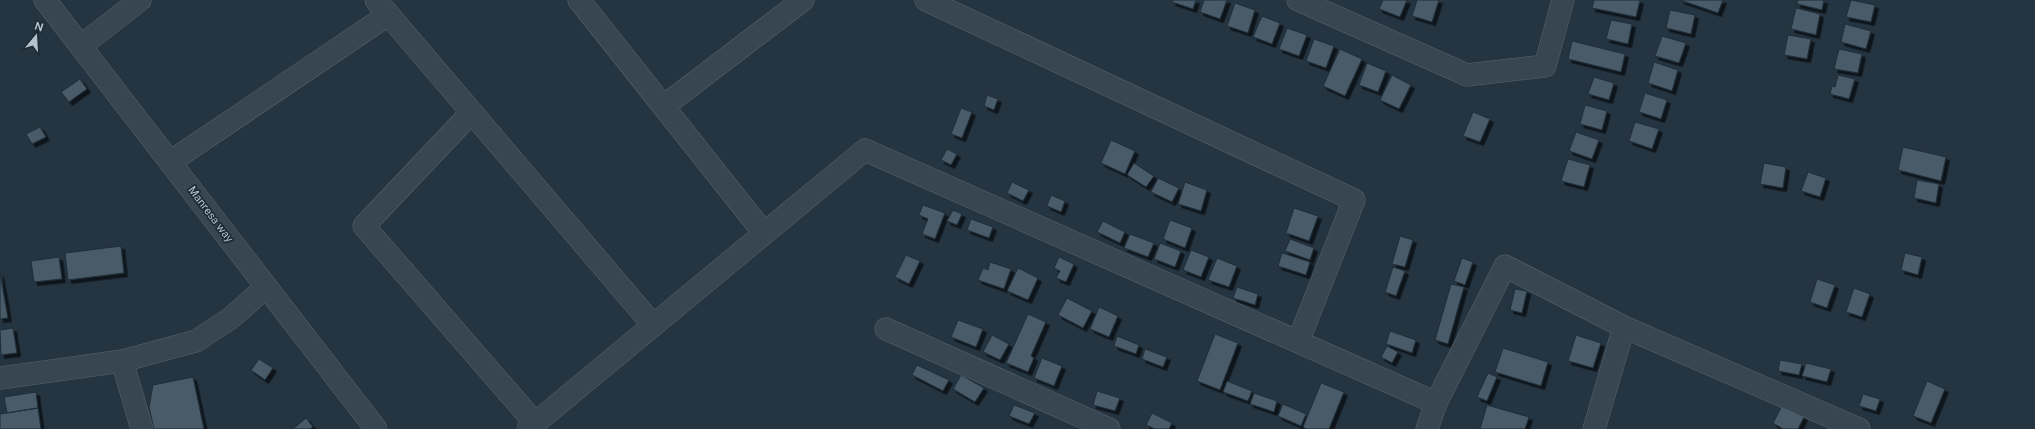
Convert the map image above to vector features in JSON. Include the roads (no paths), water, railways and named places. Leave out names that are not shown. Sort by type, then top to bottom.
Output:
[{"type":"street","name":"Manresa way","points":[[45,0],[376,429]]},
{"type":"street","points":[[81,46],[140,0]]},
{"type":"street","points":[[579,0],[764,233]]},
{"type":"street","points":[[664,106],[803,0]]},
{"type":"street","points":[[926,0],[1354,200],[1298,342]]},
{"type":"street","points":[[1298,0],[1467,75],[1545,66],[1563,0]]},
{"type":"street","points":[[170,162],[382,7],[653,325]]},
{"type":"street","points":[[471,113],[364,226],[532,426],[865,150],[1436,403]]},
{"type":"street","points":[[1427,429],[1436,403],[1505,266],[1624,327],[1859,429]]},
{"type":"street","points":[[0,378],[122,361],[196,341],[231,318],[266,287]]},
{"type":"street","points":[[1594,429],[1624,327]]},
{"type":"street","points":[[886,329],[1109,429]]},
{"type":"street","points":[[122,361],[142,429]]}]
